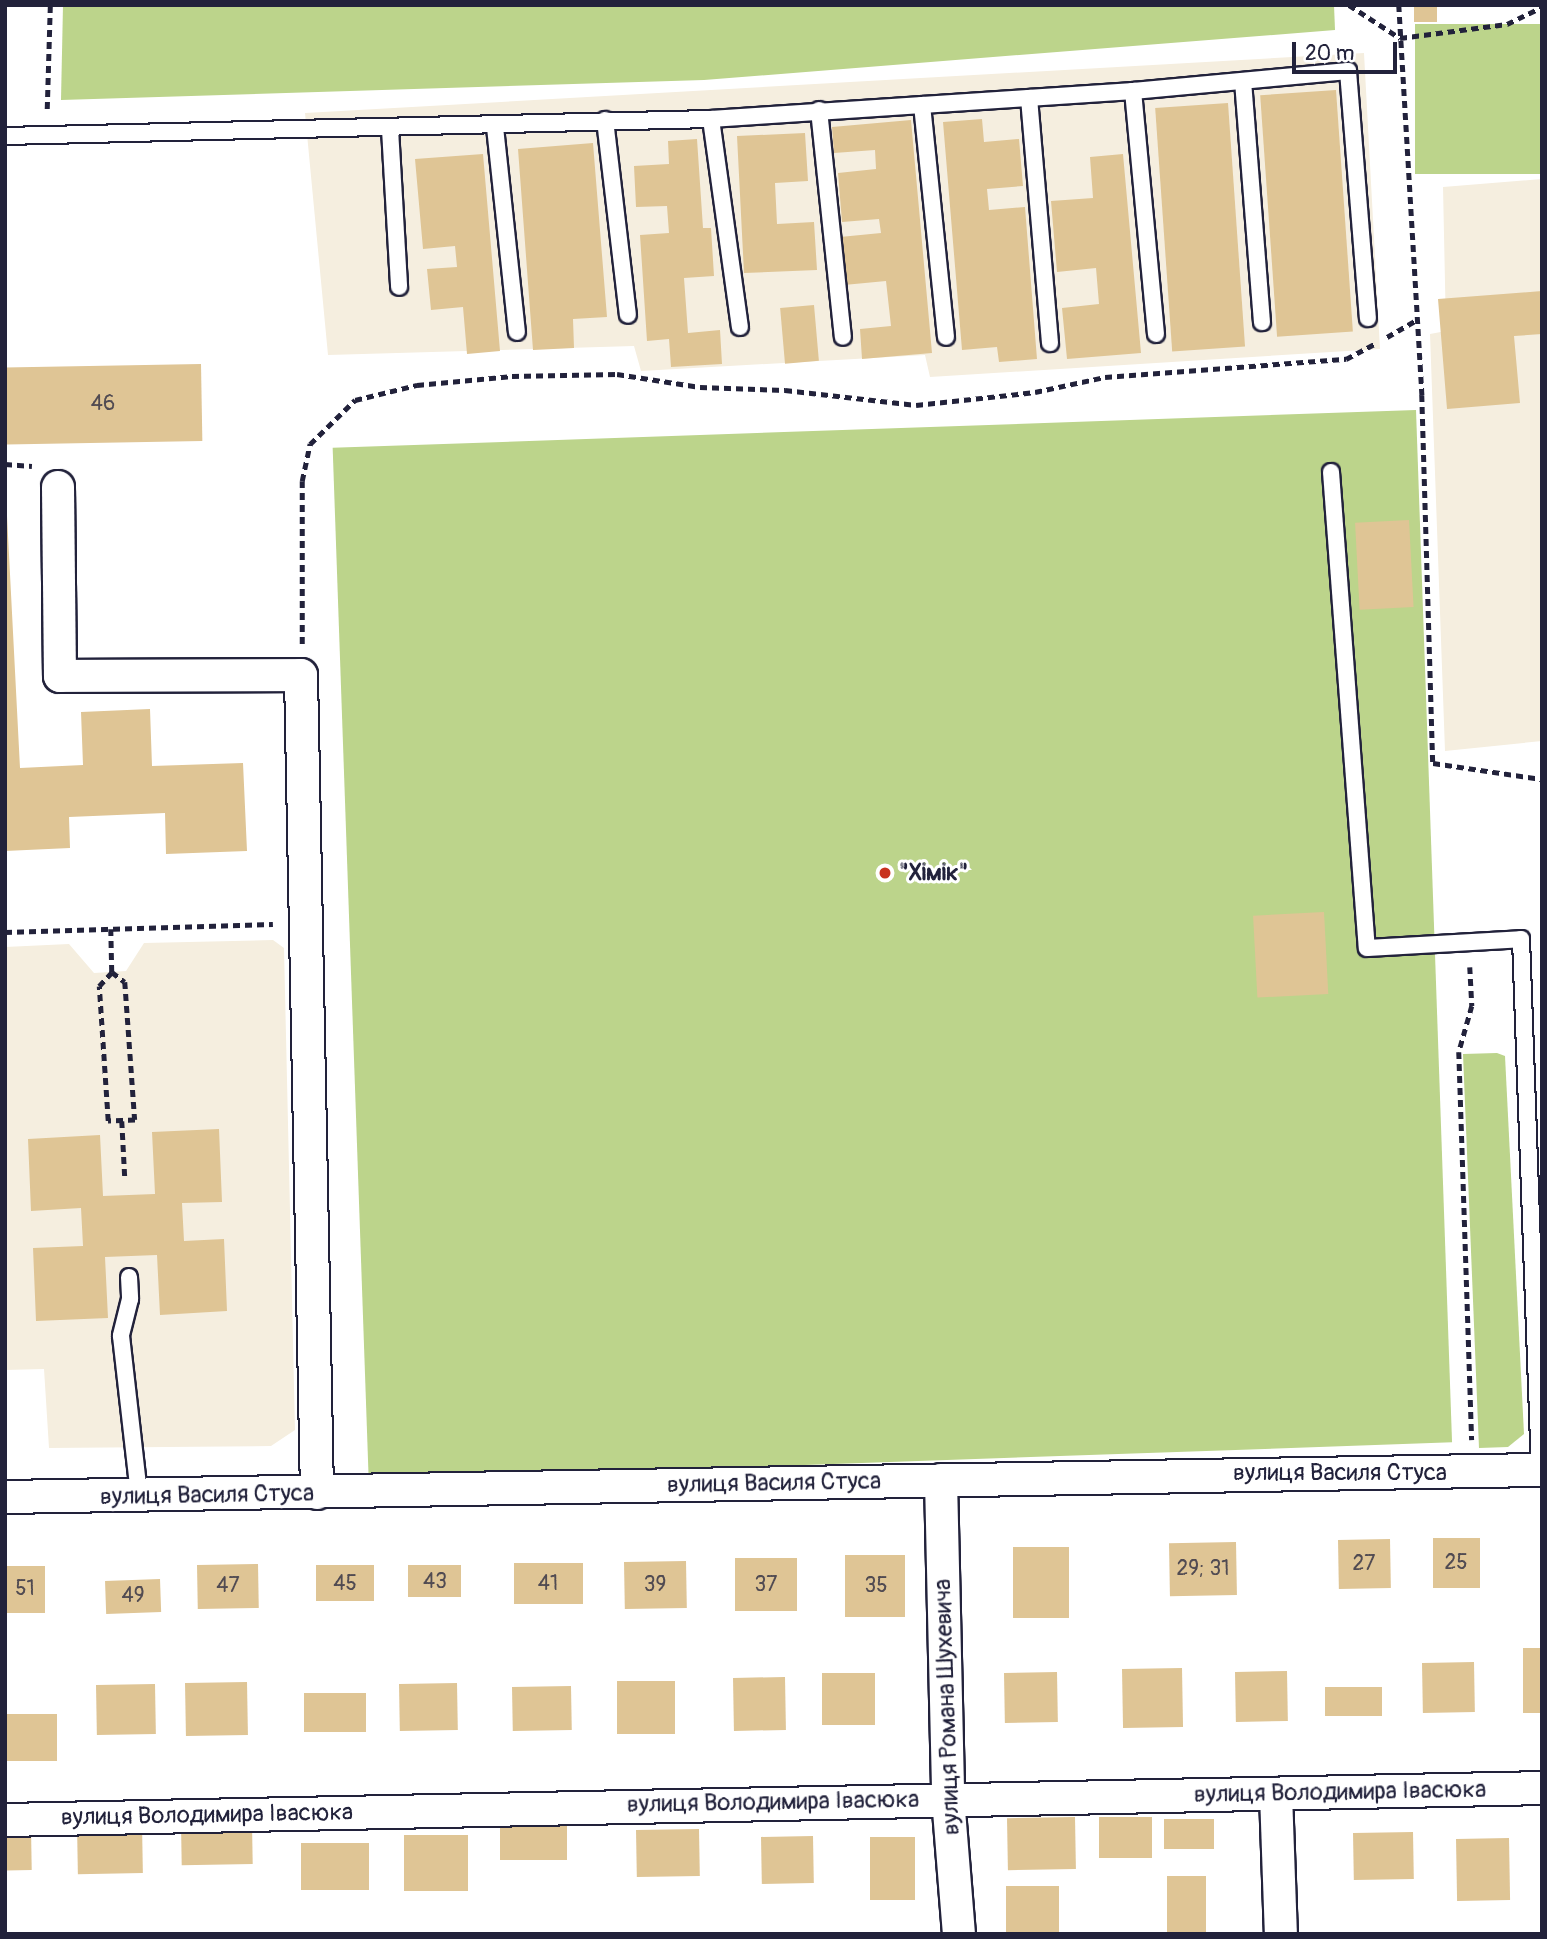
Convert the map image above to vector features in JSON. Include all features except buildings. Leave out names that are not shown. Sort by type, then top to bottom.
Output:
[{"type":"street","points":[[58,487],[60,676],[301,675],[317,1493]]},
{"type":"street","name":"вулиця Василя Стуса","points":[[5,1497],[1541,1470]]},
{"type":"street","name":"вулиця Романа Шухевича","points":[[941,1480],[948,1798],[960,1934]]},
{"type":"street","name":"вулиця Володимира Івасюка","points":[[5,1820],[948,1798],[1542,1788]]},
{"type":"street","points":[[1276,1794],[1281,1934]]},
{"type":"lane","points":[[5,136],[495,127],[605,120],[711,119],[1133,91],[1348,71],[1368,318]]},
{"type":"lane","points":[[1243,81],[1262,321]]},
{"type":"lane","points":[[1133,91],[1156,334]]},
{"type":"lane","points":[[1029,98],[1050,343]]},
{"type":"lane","points":[[922,105],[946,337]]},
{"type":"lane","points":[[819,110],[843,337]]},
{"type":"lane","points":[[711,119],[740,327]]},
{"type":"lane","points":[[605,120],[628,315]]},
{"type":"lane","points":[[495,127],[517,332]]},
{"type":"lane","points":[[390,129],[399,287]]},
{"type":"lane","points":[[1331,472],[1367,948],[1521,939],[1541,1470]]},
{"type":"lane","points":[[129,1277],[130,1299],[121,1336],[139,1495]]},
{"type":"path","points":[[46,136],[50,5]]},
{"type":"path","points":[[1349,5],[1400,38],[1507,24],[1542,7]]},
{"type":"path","points":[[1399,5],[1417,320],[1433,763],[1542,779]]},
{"type":"path","points":[[301,675],[302,481],[310,444],[355,400],[417,385],[512,376],[617,374],[700,387],[785,390],[916,405],[1035,392],[1105,377],[1346,359],[1417,320]]},
{"type":"path","points":[[5,932],[305,924]]},
{"type":"path","points":[[111,929],[112,972],[99,986],[108,1121],[135,1120],[125,982],[112,972]]},
{"type":"path","points":[[1466,966],[1470,967],[1472,1006],[1459,1052],[1474,1472]]},
{"type":"path","points":[[122,1121],[125,1178]]},
{"type":"shaded area","points":[[1364,53],[1380,349],[930,377],[925,355],[641,371],[634,346],[328,355],[305,113]]},
{"type":"shaded area","points":[[1542,179],[1542,741],[1445,751],[1430,334],[1446,331],[1443,187]]},
{"type":"shaded area","points":[[273,940],[284,948],[295,1430],[271,1446],[49,1448],[44,1369],[5,1370],[5,947],[69,944],[94,973],[126,971],[144,943]]},
{"type":"green space","points":[[63,5],[1334,5],[1335,30],[704,80],[61,100]]},
{"type":"green space","points":[[1415,24],[1542,24],[1542,174],[1415,174]]},
{"type":"green space","name":"\"Хімік\"","points":[[1416,410],[1452,1442],[369,1480],[333,448]]},
{"type":"green space","points":[[1497,1053],[1505,1056],[1524,1434],[1508,1447],[1479,1448],[1463,1054]]},
{"type":"place","name":"\"Хімік\"","points":[[885,873]]}]
